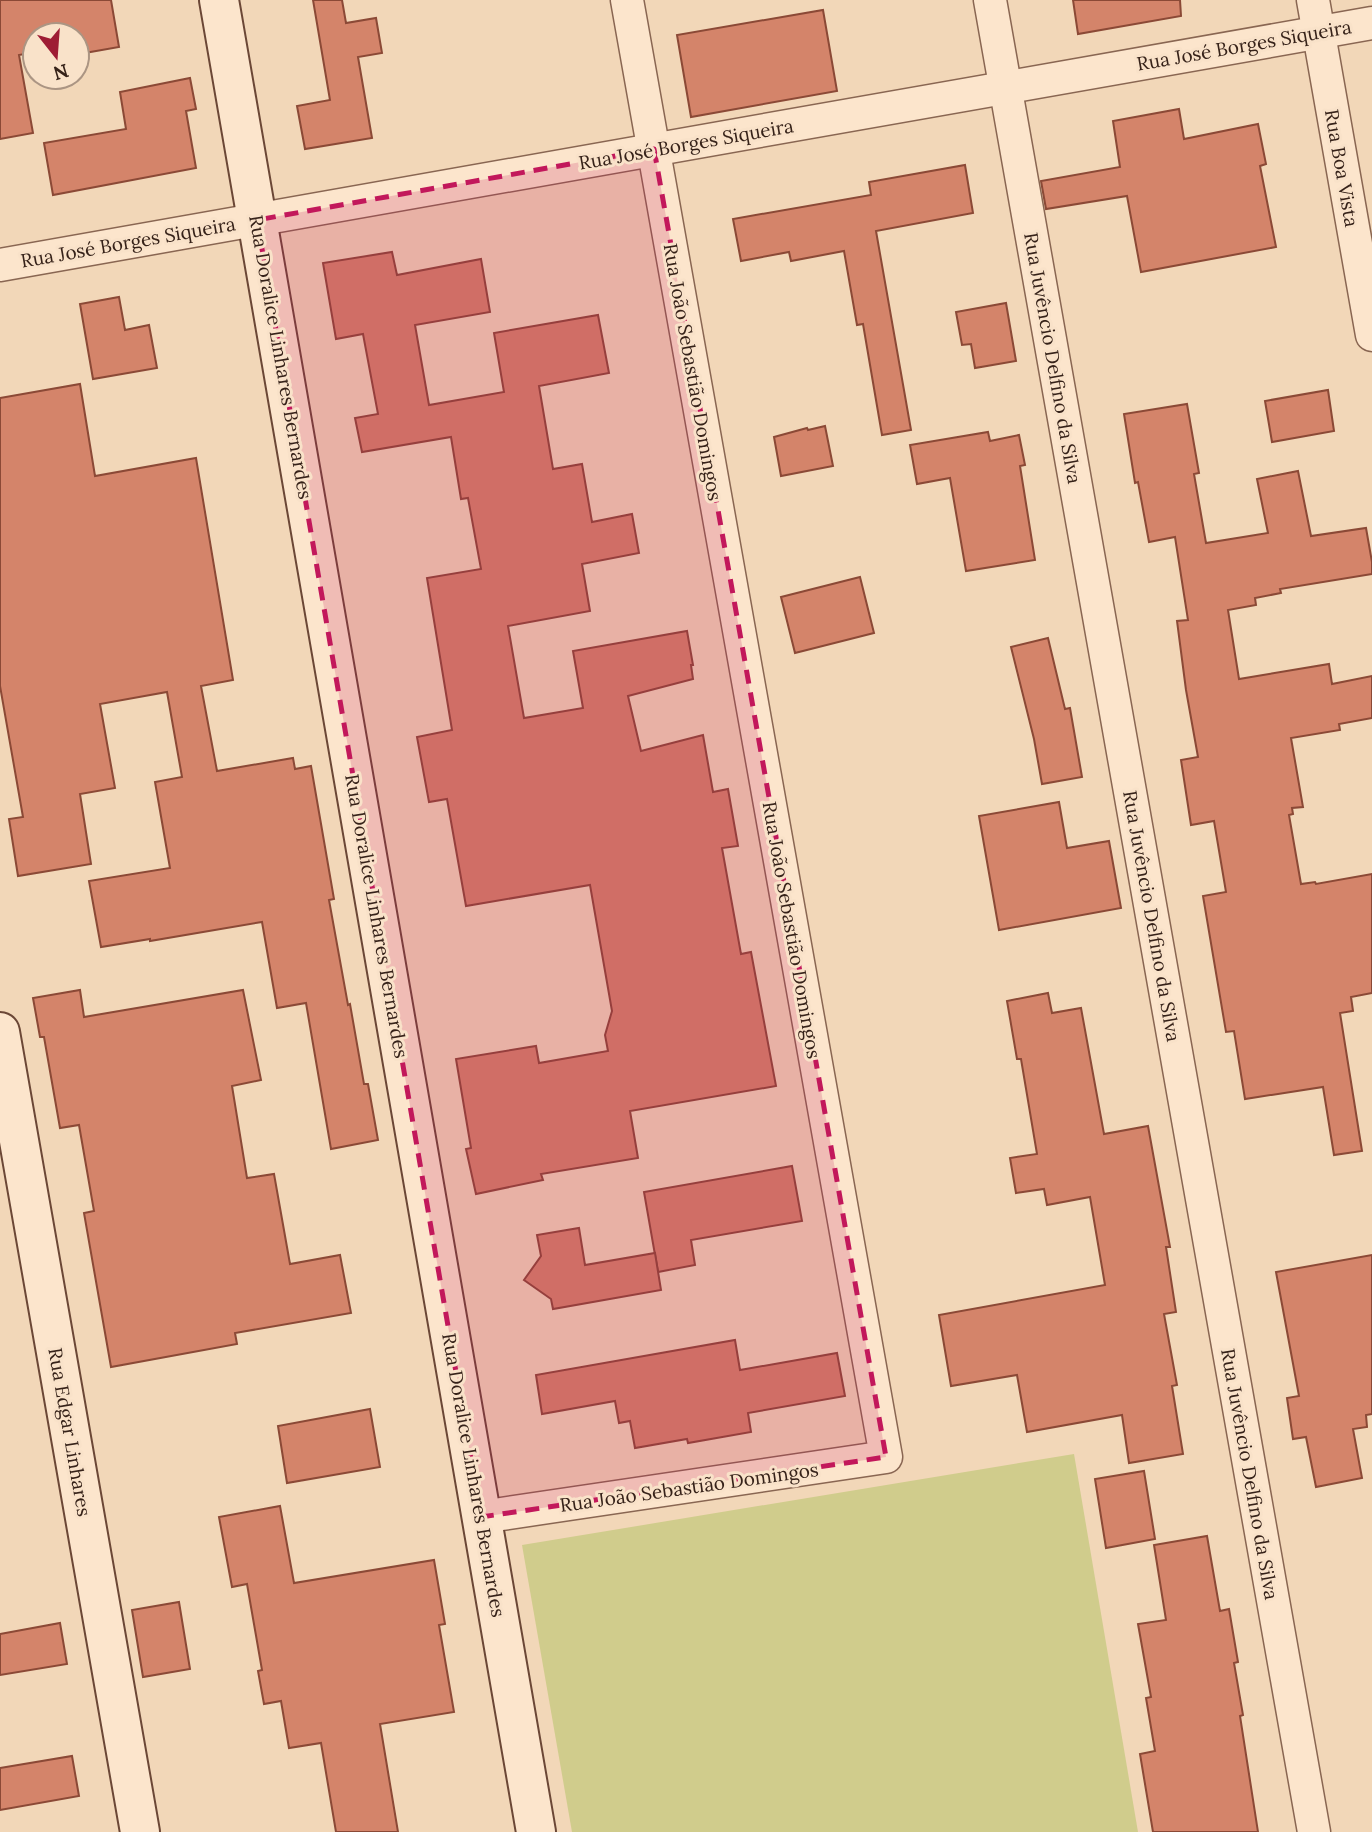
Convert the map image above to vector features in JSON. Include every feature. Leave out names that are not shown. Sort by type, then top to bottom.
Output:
[{"type":"street","name":"Rua Doralice Linhares Bernardes","points":[[219,0],[536,1832]]},
{"type":"street","name":"Rua João Sebastião Domingos","points":[[481,1517],[886,1457],[627,0]]},
{"type":"street","name":"Rua Juvêncio Delfino da Silva","points":[[990,0],[1314,1832]]},
{"type":"street","name":"Rua Boa Vista","points":[[1312,0],[1372,335]]},
{"type":"street","name":"Rua José Borges Siqueira","points":[[0,265],[1372,23]]},
{"type":"street","name":"Rua Edgar Linhares","points":[[0,1032],[140,1832]]},
{"type":"highlighted area","points":[[654,149],[886,1457],[481,1517],[257,220]]},
{"type":"shaded area","points":[[1074,1454],[1138,1832],[572,1832],[522,1545]]},
{"type":"building","points":[[0,0],[111,0],[119,47],[91,52],[91,21],[21,21],[21,91],[25,91],[33,133],[0,139]]},
{"type":"building","points":[[313,0],[342,0],[346,23],[376,18],[382,53],[358,57],[372,138],[305,149],[297,106],[330,100]]},
{"type":"building","points":[[1073,0],[1180,0],[1181,16],[1078,34]]},
{"type":"building","points":[[823,10],[837,91],[691,117],[677,35]]},
{"type":"building","points":[[190,78],[196,109],[186,111],[196,168],[53,195],[44,143],[126,129],[120,92]]},
{"type":"building","points":[[1179,109],[1184,139],[1258,124],[1266,164],[1260,166],[1276,247],[1141,272],[1127,196],[1046,209],[1041,181],[1120,167],[1113,121]]},
{"type":"building","points":[[965,165],[973,213],[876,231],[911,430],[882,435],[863,324],[857,325],[844,251],[791,261],[789,252],[741,261],[733,219],[871,195],[869,182]]},
{"type":"building","points":[[392,252],[397,275],[481,259],[490,312],[415,325],[429,405],[504,392],[494,333],[598,315],[609,373],[539,386],[553,469],[582,464],[592,522],[632,514],[639,553],[582,564],[590,611],[508,626],[524,718],[583,708],[573,651],[687,631],[693,679],[628,696],[641,751],[703,735],[713,792],[728,789],[738,846],[722,848],[741,954],[751,952],[776,1086],[630,1111],[638,1158],[541,1174],[543,1180],[476,1194],[466,1149],[471,1148],[456,1059],[536,1046],[539,1063],[608,1051],[605,1035],[612,1011],[590,885],[466,906],[447,799],[429,802],[417,737],[452,730],[427,578],[481,569],[468,498],[461,499],[451,437],[362,452],[355,418],[378,414],[363,334],[336,339],[323,263]]},
{"type":"building","points":[[119,297],[125,330],[149,325],[157,368],[93,379],[80,304]]},
{"type":"building","points":[[1006,303],[1016,361],[975,368],[971,344],[962,345],[956,312]]},
{"type":"building","points":[[80,384],[95,476],[196,458],[233,680],[201,686],[217,771],[293,758],[295,769],[311,766],[334,899],[329,900],[364,1084],[368,1084],[378,1140],[331,1149],[306,1003],[277,1008],[262,922],[101,947],[89,881],[170,868],[155,782],[182,777],[167,692],[100,704],[115,788],[80,794],[91,864],[18,876],[9,819],[23,817],[0,686],[0,398]]},
{"type":"building","points":[[1328,390],[1334,431],[1272,442],[1265,401]]},
{"type":"building","points":[[1187,404],[1199,473],[1194,474],[1206,543],[1268,533],[1257,479],[1298,471],[1311,536],[1366,528],[1372,574],[1280,589],[1281,593],[1255,598],[1256,605],[1228,610],[1239,679],[1329,664],[1332,684],[1372,676],[1372,718],[1339,724],[1340,730],[1291,738],[1303,807],[1292,808],[1293,814],[1289,815],[1301,884],[1372,874],[1372,993],[1351,997],[1353,1011],[1340,1013],[1362,1151],[1334,1155],[1323,1087],[1245,1099],[1234,1031],[1226,1032],[1203,896],[1226,892],[1214,821],[1191,825],[1181,760],[1198,757],[1177,621],[1188,620],[1175,537],[1149,542],[1138,482],[1135,483],[1124,414]]},
{"type":"building","points":[[825,426],[833,466],[781,476],[774,437]]},
{"type":"building","points":[[988,432],[990,441],[1019,435],[1025,465],[1020,466],[1035,560],[966,571],[950,478],[917,484],[910,445]]},
{"type":"building","points":[[860,577],[874,633],[795,653],[781,597]]},
{"type":"building","points":[[1048,638],[1065,709],[1070,708],[1082,777],[1042,784],[1034,739],[1011,647]]},
{"type":"building","points":[[1059,802],[1067,848],[1109,841],[1121,908],[999,930],[979,816]]},
{"type":"building","points":[[80,990],[84,1017],[243,990],[261,1080],[232,1086],[247,1178],[274,1174],[290,1264],[340,1255],[351,1313],[235,1333],[237,1344],[111,1367],[84,1213],[94,1211],[79,1125],[60,1128],[44,1037],[40,1037],[33,998]]},
{"type":"building","points":[[1048,993],[1052,1013],[1081,1008],[1104,1134],[1148,1126],[1170,1247],[1166,1247],[1176,1312],[1164,1314],[1177,1385],[1172,1386],[1183,1454],[1129,1463],[1122,1415],[1027,1432],[1017,1375],[951,1386],[939,1315],[1105,1285],[1090,1197],[1047,1205],[1044,1189],[1016,1193],[1010,1158],[1037,1154],[1021,1059],[1017,1059],[1007,1001]]},
{"type":"building","points":[[792,1166],[802,1221],[691,1240],[695,1265],[658,1272],[644,1192]]},
{"type":"building","points":[[579,1228],[585,1265],[655,1253],[661,1290],[553,1309],[551,1299],[524,1280],[541,1256],[537,1235]]},
{"type":"building","points":[[1372,1255],[1372,1414],[1366,1415],[1367,1427],[1353,1429],[1362,1478],[1316,1487],[1306,1437],[1293,1439],[1287,1398],[1299,1396],[1276,1272]]},
{"type":"building","points":[[735,1340],[740,1370],[837,1353],[845,1396],[748,1413],[751,1432],[688,1443],[687,1439],[635,1448],[630,1421],[619,1423],[615,1401],[542,1414],[536,1375]]},
{"type":"building","points":[[370,1409],[380,1467],[287,1483],[278,1426]]},
{"type":"building","points":[[1144,1471],[1155,1539],[1106,1548],[1095,1479]]},
{"type":"building","points":[[280,1506],[294,1583],[434,1560],[445,1624],[439,1625],[454,1712],[380,1724],[398,1832],[336,1832],[321,1743],[289,1748],[281,1701],[264,1704],[258,1671],[262,1670],[247,1584],[232,1587],[219,1517]]},
{"type":"building","points":[[1207,1536],[1220,1611],[1229,1609],[1238,1662],[1234,1663],[1243,1715],[1240,1716],[1258,1832],[1153,1832],[1140,1754],[1155,1751],[1146,1698],[1151,1697],[1138,1624],[1166,1620],[1154,1545]]},
{"type":"building","points":[[179,1602],[190,1669],[143,1677],[132,1610]]},
{"type":"building","points":[[60,1623],[67,1664],[0,1675],[0,1634]]},
{"type":"building","points":[[72,1756],[79,1796],[0,1810],[0,1768]]}]
